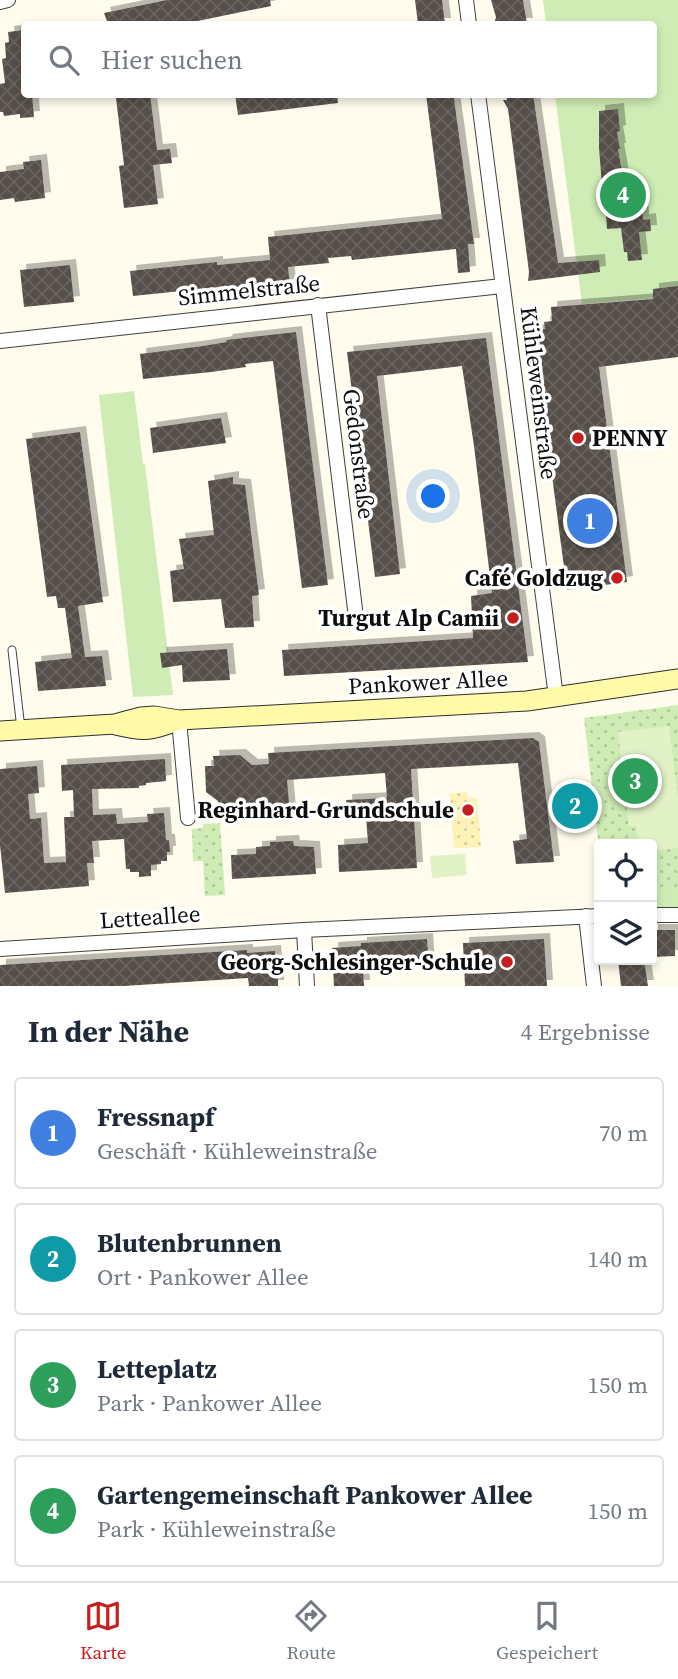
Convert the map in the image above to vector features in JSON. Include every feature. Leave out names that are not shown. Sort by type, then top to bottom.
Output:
[{"type":"street","points":[[0,2],[8,0]]},
{"type":"street","points":[[466,0],[469,21]]},
{"type":"street","name":"Kühleweinstraße","points":[[478,98],[556,697]]},
{"type":"street","name":"Simmelstraße","points":[[0,341],[502,286]]},
{"type":"street","name":"Gedonstraße","points":[[318,305],[355,609]]},
{"type":"street","name":"Pankower Allee","points":[[0,731],[115,724],[141,716],[179,720],[527,701],[678,679]]},
{"type":"street","points":[[179,720],[188,818]]},
{"type":"street","points":[[657,915],[678,915]]},
{"type":"street","points":[[593,916],[594,986]]},
{"type":"street","name":"Letteallee","points":[[0,949],[593,916]]},
{"type":"street","points":[[304,930],[307,986]]},
{"type":"lane","points":[[12,650],[22,730]]},
{"type":"green space","points":[[543,0],[678,0],[678,296],[582,304],[555,98],[657,98],[657,21],[546,21]]},
{"type":"green space","points":[[134,391],[173,695],[133,697],[99,395]]},
{"type":"green space","points":[[678,705],[678,889],[657,889],[657,839],[598,839],[584,718]]},
{"type":"green space","points":[[669,726],[678,798],[678,848],[657,850],[657,839],[637,839],[636,826],[629,827],[618,732]]},
{"type":"green space","points":[[220,823],[225,895],[205,896],[203,861],[193,861],[192,829],[203,828],[203,824]]},
{"type":"green space","points":[[465,854],[467,875],[432,878],[430,856]]},
{"type":"green space","points":[[657,889],[678,889],[678,908],[657,908]]},
{"type":"sand","points":[[467,792],[468,798],[477,798],[481,847],[454,848],[450,794]]},
{"type":"building","points":[[167,0],[270,0],[271,6],[198,21],[107,21],[104,13]]},
{"type":"building","points":[[415,0],[442,0],[445,21],[418,21]]},
{"type":"building","points":[[491,0],[523,0],[526,21],[495,21]]},
{"type":"building","points":[[21,30],[21,98],[32,98],[34,117],[20,118],[20,114],[4,116],[3,112],[0,112],[0,84],[5,83],[2,59],[6,58],[5,43],[9,42],[8,32]]},
{"type":"building","points":[[116,98],[150,98],[157,150],[170,149],[172,163],[153,165],[158,204],[124,208],[119,166],[124,165]]},
{"type":"building","points":[[236,98],[337,98],[338,103],[238,115]]},
{"type":"building","points":[[427,98],[454,99],[474,244],[468,244],[470,272],[458,273],[456,249],[352,260],[351,256],[328,258],[329,263],[288,267],[290,285],[220,293],[220,287],[133,296],[130,271],[217,262],[217,265],[270,260],[268,237],[442,219]]},
{"type":"building","points":[[534,98],[558,263],[599,260],[600,272],[528,281],[508,109],[503,100]]},
{"type":"building","points":[[618,109],[618,149],[625,188],[629,187],[631,203],[642,206],[643,220],[650,219],[651,231],[639,232],[642,260],[628,261],[621,228],[607,229],[599,148],[599,111]]},
{"type":"building","points":[[41,160],[45,198],[15,202],[14,198],[0,200],[0,172],[24,169],[23,162]]},
{"type":"building","points":[[70,265],[74,302],[24,307],[20,270]]},
{"type":"building","points":[[678,286],[678,357],[599,367],[627,582],[567,590],[533,331],[545,329],[544,322],[552,321],[551,307],[653,299],[653,289]]},
{"type":"building","points":[[296,332],[328,585],[302,588],[273,361],[211,372],[143,379],[140,354]]},
{"type":"building","points":[[486,338],[528,662],[284,676],[282,650],[473,638],[471,596],[492,593],[462,366],[377,376],[400,574],[375,577],[347,352]]},
{"type":"building","points":[[221,418],[226,443],[153,453],[150,428]]},
{"type":"building","points":[[80,432],[103,602],[78,606],[85,657],[102,656],[106,686],[38,691],[35,662],[72,658],[65,608],[58,608],[56,596],[47,597],[26,439]]},
{"type":"building","points":[[233,477],[233,484],[245,485],[259,595],[252,596],[254,627],[225,628],[221,599],[173,602],[170,571],[184,569],[179,539],[214,535],[208,481]]},
{"type":"building","points":[[227,649],[230,680],[183,682],[182,665],[162,668],[160,653]]},
{"type":"building","points":[[533,738],[539,742],[554,862],[516,864],[513,841],[527,839],[518,763],[411,769],[417,868],[339,872],[338,845],[368,843],[366,817],[347,818],[346,800],[387,798],[385,773],[287,780],[290,814],[219,818],[218,801],[206,792],[205,766],[214,766],[213,756],[240,755],[252,765],[269,764],[268,753]]},
{"type":"building","points":[[165,759],[166,781],[146,783],[139,788],[92,789],[93,815],[116,814],[117,824],[148,822],[147,814],[164,813],[166,840],[169,840],[170,852],[167,852],[167,861],[151,865],[151,876],[139,877],[139,872],[126,869],[124,839],[92,841],[94,863],[87,863],[89,886],[5,893],[0,845],[0,769],[37,766],[39,793],[28,794],[30,819],[41,818],[44,863],[66,862],[64,817],[74,817],[73,790],[62,791],[61,765]]},
{"type":"building","points":[[293,841],[294,846],[314,847],[316,874],[232,879],[231,855],[256,854],[256,847],[270,846],[270,842]]},
{"type":"building","points":[[657,930],[675,930],[675,956],[657,957]]},
{"type":"building","points":[[427,939],[429,967],[363,970],[364,986],[334,986],[332,948],[361,946],[361,943]]},
{"type":"building","name":"Georg-Schlesinger-Schule","points":[[544,939],[547,986],[465,986],[463,943]]},
{"type":"building","points":[[247,950],[247,953],[275,951],[278,986],[249,986],[248,978],[124,986],[0,986],[0,965]]},
{"type":"building","points":[[619,965],[645,965],[648,986],[621,986]]},
{"type":"place","name":"Gartengemeinschaft Pankower Allee","points":[[623,195]]},
{"type":"place","name":"PENNY","points":[[578,438]]},
{"type":"place","name":"Fressnapf","points":[[590,521]]},
{"type":"place","name":"Café Goldzug","points":[[617,578]]},
{"type":"place","name":"Turgut Alp Camii","points":[[513,618]]},
{"type":"place","name":"Letteplatz","points":[[635,781]]},
{"type":"place","name":"Blutenbrunnen","points":[[575,806]]},
{"type":"place","name":"Reginhard-Grundschule","points":[[468,810]]},
{"type":"place","name":"Georg-Schlesinger-Schule","points":[[507,962]]}]
